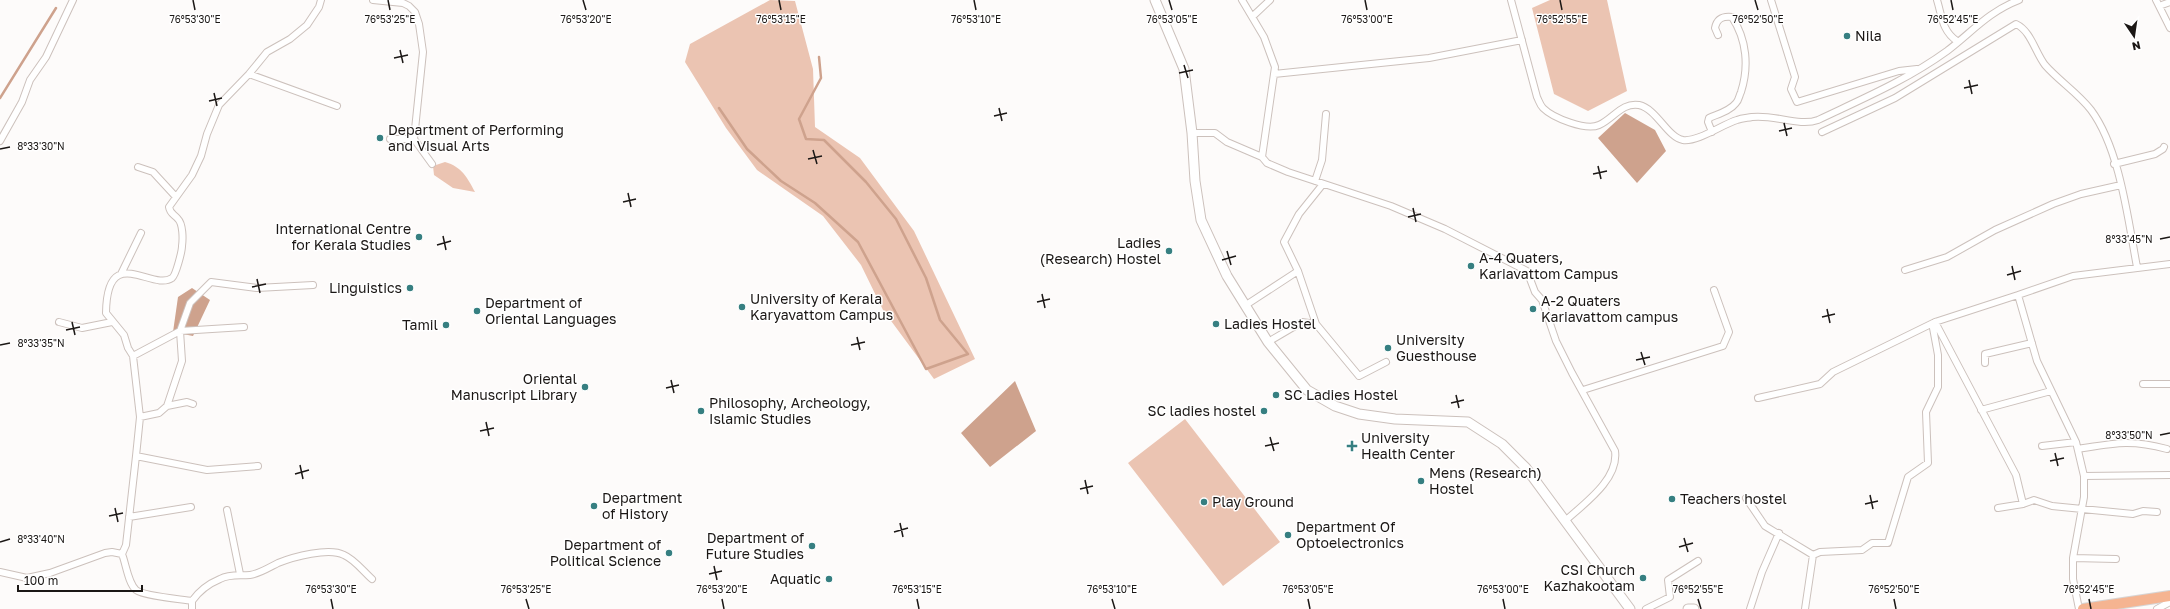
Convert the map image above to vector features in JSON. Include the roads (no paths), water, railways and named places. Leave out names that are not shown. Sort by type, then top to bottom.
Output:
[{"type":"main road","points":[[1155,0],[1184,69],[1192,133],[1195,182],[1201,220],[1228,276],[1268,342],[1307,390],[1335,406],[1359,414],[1395,419],[1468,422],[1502,444],[1526,468],[1630,609]]},
{"type":"main road","points":[[2083,609],[2170,596]]},
{"type":"main road","points":[[1688,609],[1694,609]]},
{"type":"street","points":[[0,141],[22,102],[30,80],[46,56],[73,0]]},
{"type":"street","points":[[121,274],[131,273],[161,280],[171,279],[175,276],[182,246],[181,223],[169,207],[192,175],[202,156],[207,134],[219,105],[249,74],[267,52],[290,39],[306,25],[319,7],[321,0]]},
{"type":"street","points":[[373,0],[403,3],[415,12],[419,24],[423,52],[414,138],[432,164]]},
{"type":"street","points":[[1242,0],[1253,16],[1275,67],[1262,157]]},
{"type":"street","points":[[1253,16],[1270,0]]},
{"type":"street","points":[[1511,0],[1537,98],[1543,108],[1559,118],[1582,126],[1592,127],[1603,123],[1627,105],[1640,105],[1647,108],[1676,138],[1685,140],[1712,132],[1736,120],[1754,117],[1767,116],[1811,122],[1894,84],[1948,50],[1957,41],[2004,7],[2019,0]]},
{"type":"street","points":[[1771,0],[1795,78],[1791,89],[1797,102],[1899,71],[1918,68]]},
{"type":"street","points":[[1937,0],[1946,30],[1949,36],[1957,41]]},
{"type":"street","points":[[2000,0],[2004,7]]},
{"type":"street","points":[[2170,2],[2157,3],[2170,28]]},
{"type":"street","points":[[1712,132],[1708,122],[1709,118],[1726,111],[1737,102],[1745,80],[1746,64],[1742,36],[1732,17],[1723,17],[1719,19],[1715,28],[1718,35]]},
{"type":"street","points":[[1822,132],[1895,98],[2016,24],[2023,27],[2045,65],[2091,111],[2108,142],[2121,185],[2137,267]]},
{"type":"street","points":[[1274,74],[1429,58],[1522,40]]},
{"type":"street","points":[[249,74],[337,106]]},
{"type":"street","points":[[1315,181],[1322,160],[1326,114]]},
{"type":"street","points":[[1192,133],[1216,134],[1227,142],[1262,157],[1266,163],[1323,184],[1391,206],[1445,229],[1527,271],[1535,292],[1542,300],[1556,341],[1615,451],[1616,459],[1608,477],[1594,495],[1566,521]]},
{"type":"street","points":[[390,139],[414,138]]},
{"type":"street","points":[[2114,164],[2155,154],[2164,147]]},
{"type":"street","points":[[138,167],[153,172],[176,197]]},
{"type":"street","points":[[1323,184],[1299,214],[1284,242],[1298,271],[1316,324],[1359,376],[1386,362]]},
{"type":"street","points":[[1905,270],[1947,257],[1994,230],[2053,204],[2081,194],[2121,185]]},
{"type":"street","points":[[141,232],[121,274],[115,279],[106,301],[106,313],[124,335],[128,348],[133,356],[140,417],[126,545],[122,554],[132,584],[136,590],[150,595],[192,601]]},
{"type":"street","points":[[1758,398],[1820,384],[1832,372],[1935,322],[2073,276],[2170,264]]},
{"type":"street","points":[[1246,305],[1298,271]]},
{"type":"street","points":[[168,406],[182,361],[180,331],[190,304],[211,282],[257,288],[312,285]]},
{"type":"street","points":[[1583,390],[1723,346],[1729,332],[1714,290]]},
{"type":"street","points":[[2018,295],[2037,361],[2076,442],[2084,476],[2084,497],[2073,558],[2073,578],[2079,609]]},
{"type":"street","points":[[59,322],[82,328],[112,322]]},
{"type":"street","points":[[1268,342],[1302,322],[1316,324]]},
{"type":"street","points":[[1935,322],[2016,475],[2023,504]]},
{"type":"street","points":[[1813,555],[1820,552],[1862,550],[1872,543],[1888,543],[1908,477],[1928,463],[1926,412],[1938,387],[1938,355],[1933,328],[1935,322]]},
{"type":"street","points":[[133,356],[180,331],[244,327]]},
{"type":"street","points":[[1985,363],[1985,354],[2032,343]]},
{"type":"street","points":[[2143,384],[2170,384]]},
{"type":"street","points":[[1981,410],[2051,391]]},
{"type":"street","points":[[140,417],[159,413],[168,406],[187,402],[193,404]]},
{"type":"street","points":[[2078,449],[2122,441],[2144,443],[2167,449]]},
{"type":"street","points":[[2042,446],[2076,442]]},
{"type":"street","points":[[136,456],[207,470],[258,466]]},
{"type":"street","points":[[2084,476],[2170,475]]},
{"type":"street","points":[[1746,498],[1765,526],[1779,533],[1813,555]]},
{"type":"street","points":[[1998,508],[2023,504],[2034,500],[2052,506],[2133,514],[2146,511],[2157,512]]},
{"type":"street","points":[[129,517],[192,506]]},
{"type":"street","points":[[227,510],[240,574]]},
{"type":"street","points":[[1750,609],[1762,572],[1779,533]]},
{"type":"street","points":[[0,572],[27,578],[50,573],[105,553],[112,552],[122,554]]},
{"type":"street","points":[[192,609],[192,601],[205,587],[220,578],[240,574],[251,575],[284,561],[329,552],[344,555],[372,579]]},
{"type":"street","points":[[1805,609],[1813,555]]},
{"type":"street","points":[[2073,558],[2116,559]]},
{"type":"street","points":[[1646,609],[1670,597],[1668,580],[1698,562]]},
{"type":"street","points":[[2157,609],[2170,602]]},
{"type":"waterway","points":[[0,98],[56,8]]},
{"type":"waterway","points":[[719,108],[747,149],[781,181],[815,203],[858,242],[926,369],[968,354],[940,320],[926,278],[896,219],[866,182],[824,140],[806,139],[799,119],[821,78],[819,57]]},
{"type":"place","name":"Nila","points":[[1847,36]]},
{"type":"place","name":"Department of Performing and Visual Arts","points":[[380,138]]},
{"type":"place","name":"International Centre for Kerala Studies","points":[[419,237]]},
{"type":"place","name":"Ladies (Research) Hostel","points":[[1169,251]]},
{"type":"place","name":"A-4 Quaters, Kariavattom Campus","points":[[1471,266]]},
{"type":"place","name":"Linguistics","points":[[410,288]]},
{"type":"place","name":"University of Kerala Karyavattom Campus","points":[[742,307]]},
{"type":"place","name":"A-2 Quaters Kariavattom campus","points":[[1533,309]]},
{"type":"place","name":"Department of Oriental Languages","points":[[477,311]]},
{"type":"place","name":"Ladies Hostel","points":[[1216,324]]},
{"type":"place","name":"Tamil","points":[[446,325]]},
{"type":"place","name":"University Guesthouse","points":[[1388,348]]},
{"type":"place","name":"Oriental Manuscript Library","points":[[585,387]]},
{"type":"place","name":"SC Ladies Hostel","points":[[1276,395]]},
{"type":"place","name":"Philosophy, Archeology, Islamic Studies","points":[[701,411]]},
{"type":"place","name":"SC ladies hostel","points":[[1264,411]]},
{"type":"place","name":"University Health Center","points":[[1352,446]]},
{"type":"place","name":"Mens (Research) Hostel","points":[[1421,481]]},
{"type":"place","name":"Teachers hostel","points":[[1672,499]]},
{"type":"place","name":"Play Ground","points":[[1204,502]]},
{"type":"place","name":"Department of History","points":[[594,506]]},
{"type":"place","name":"Department Of Optoelectronics","points":[[1288,535]]},
{"type":"place","name":"Department of Future Studies","points":[[812,546]]},
{"type":"place","name":"Department of Political Science","points":[[669,553]]},
{"type":"place","name":"CSI Church Kazhakootam","points":[[1643,578]]},
{"type":"place","name":"Aquatic","points":[[829,579]]}]
